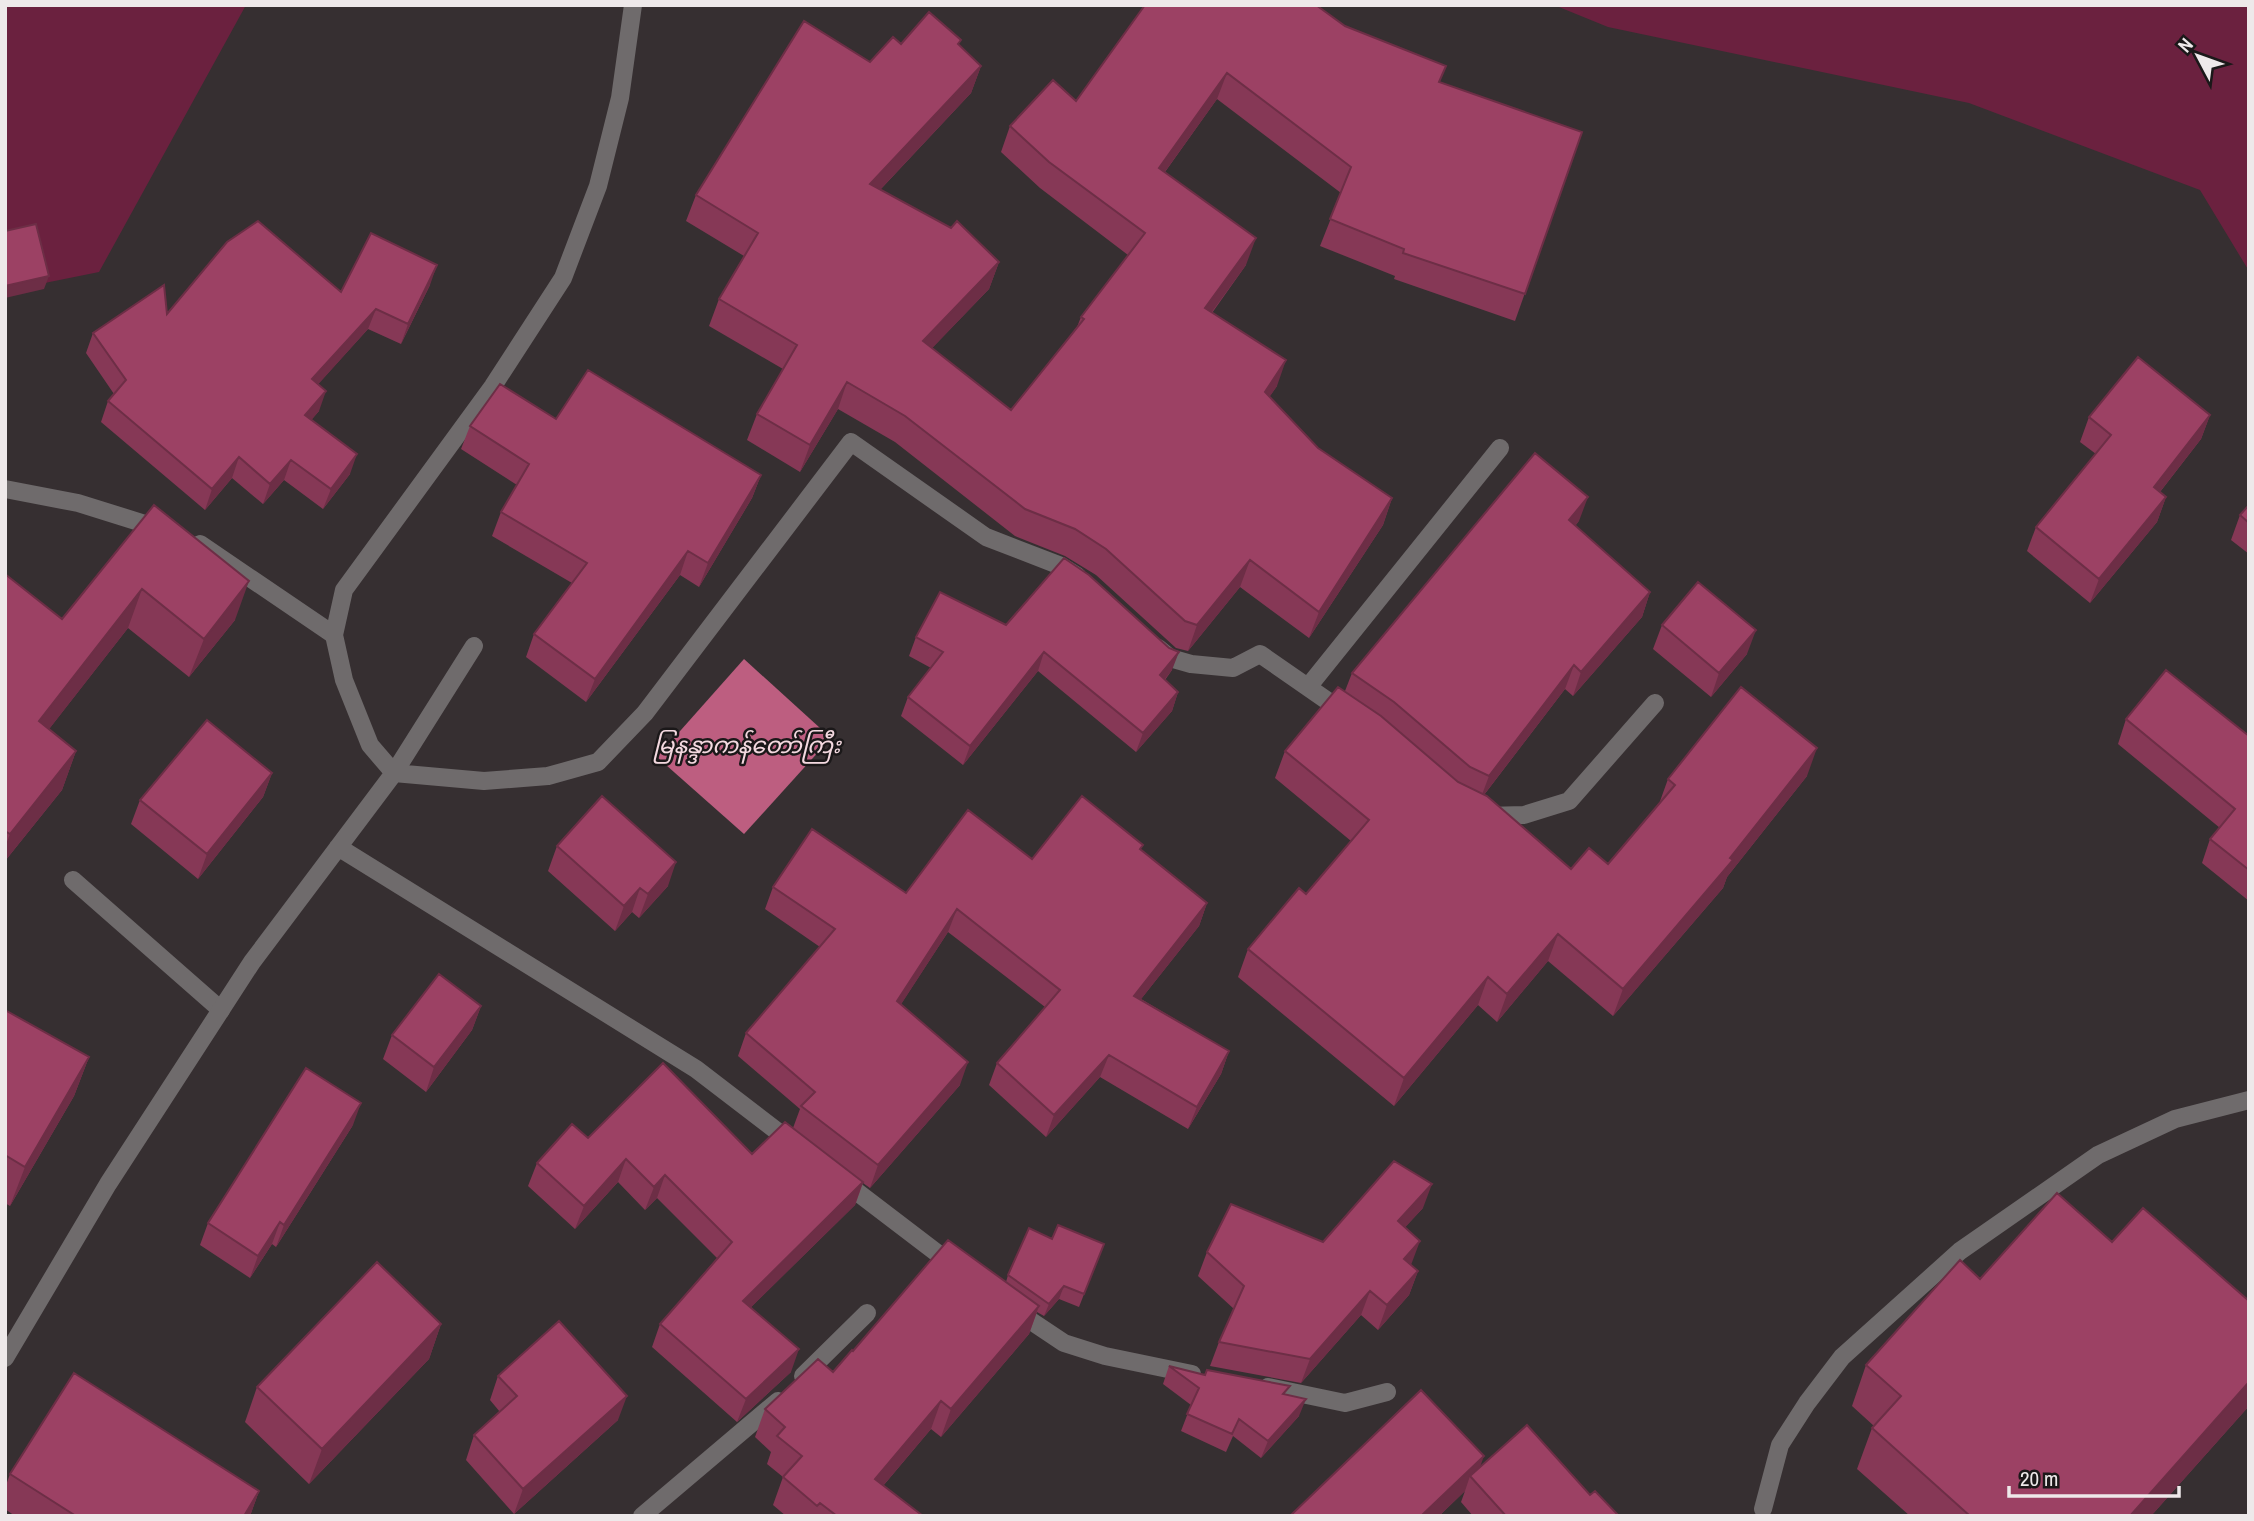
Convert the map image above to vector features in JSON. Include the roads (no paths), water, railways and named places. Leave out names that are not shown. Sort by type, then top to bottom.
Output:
[{"type":"street","points":[[633,5],[620,98],[598,186],[563,278],[492,386],[344,590],[334,635],[344,680],[370,745],[394,773],[484,781],[548,776],[598,762],[645,713],[851,442],[986,537],[1061,566],[1090,585]]},
{"type":"street","points":[[1308,687],[1500,448]]},
{"type":"street","points":[[5,489],[78,503],[193,539],[334,635]]},
{"type":"street","points":[[1149,640],[1170,658],[1191,664],[1233,668],[1260,654],[1358,722]]},
{"type":"street","points":[[5,1358],[108,1184],[252,962],[394,773],[474,646]]},
{"type":"street","points":[[1466,806],[1487,816],[1524,815],[1569,800],[1655,703]]},
{"type":"street","points":[[338,847],[696,1069],[807,1154]]},
{"type":"street","points":[[74,880],[221,1010]]},
{"type":"street","points":[[1763,1509],[1780,1444],[1842,1357],[1960,1251],[2098,1154],[2175,1119],[2249,1100]]},
{"type":"street","points":[[829,1171],[972,1279]]},
{"type":"street","points":[[1003,1302],[1064,1343],[1105,1356],[1208,1377]]},
{"type":"street","points":[[642,1516],[768,1410],[867,1313]]},
{"type":"street","points":[[1249,1384],[1345,1403],[1387,1392]]},
{"type":"water","name":"မြနန္ဒာကန်တော်ကြီး","points":[[744,659],[831,738],[744,834],[657,757]]}]
